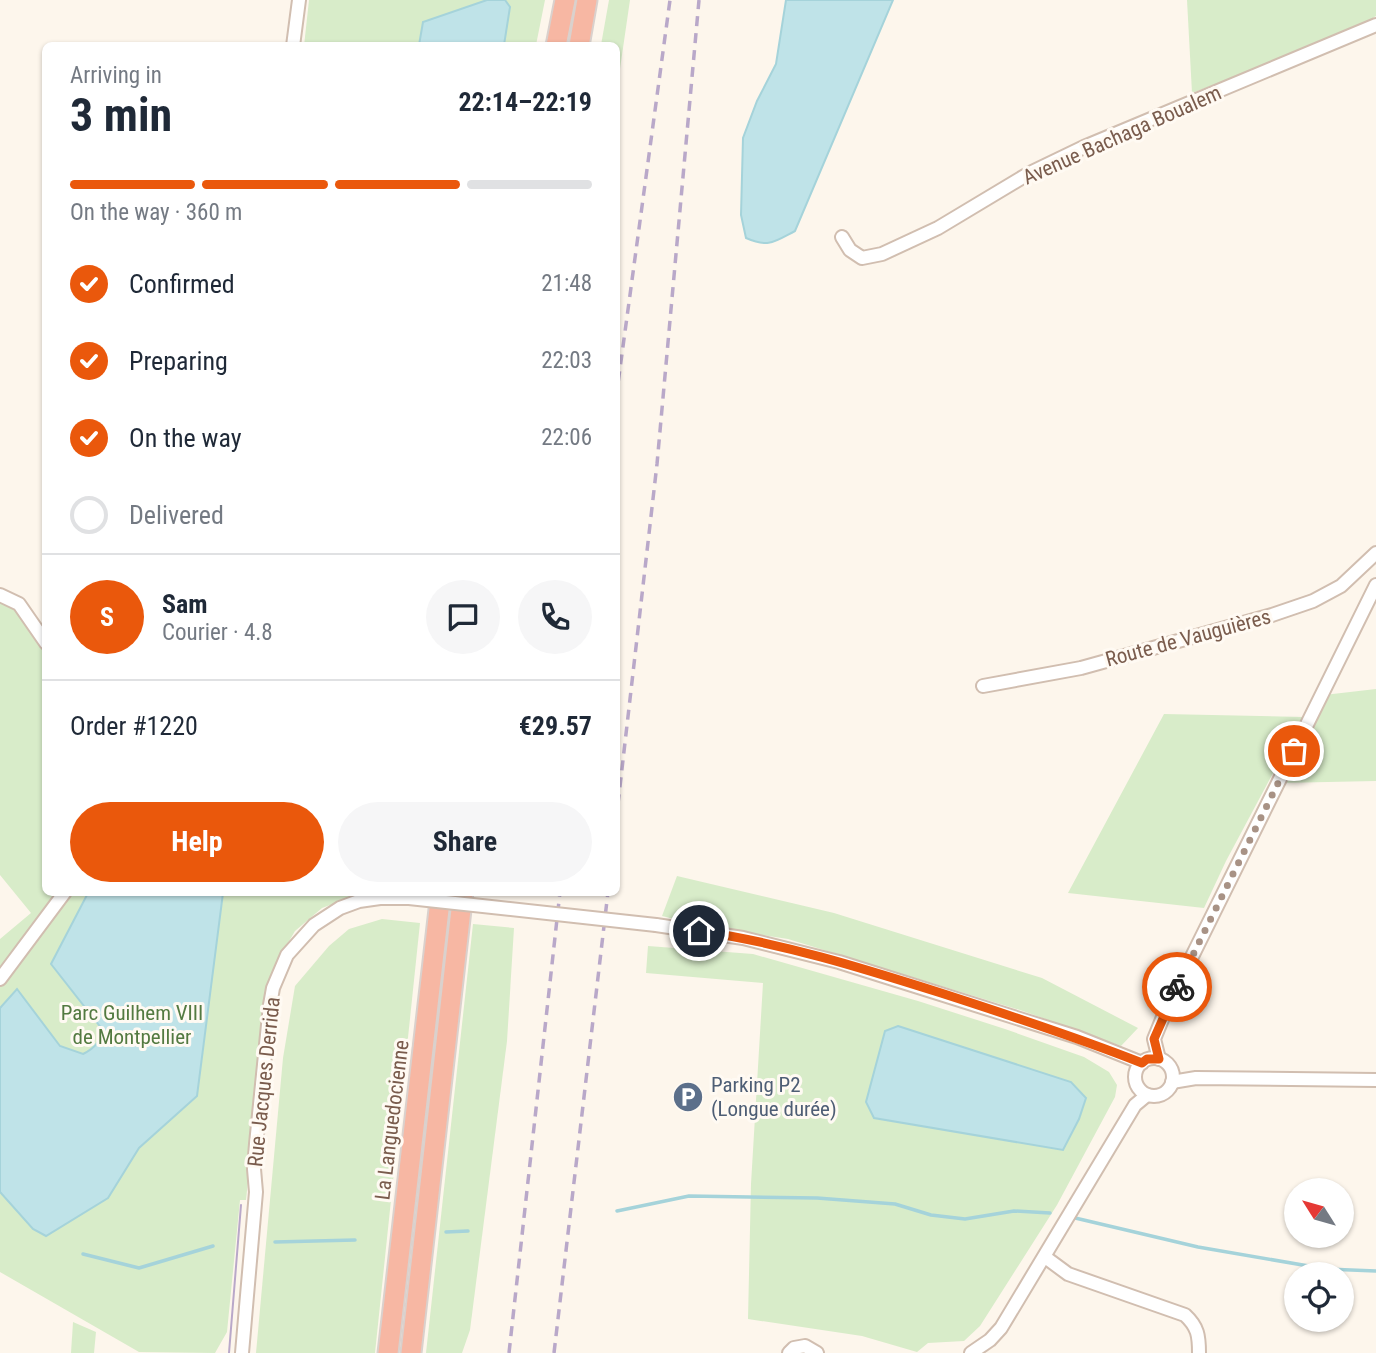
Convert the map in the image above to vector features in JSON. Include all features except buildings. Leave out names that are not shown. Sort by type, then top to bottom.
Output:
[{"type":"highway","points":[[557,42],[565,0]]},
{"type":"highway","points":[[580,42],[587,0]]},
{"type":"highway","name":"La Languedocienne","points":[[388,1353],[441,896]]},
{"type":"highway","points":[[411,1353],[463,896]]},
{"type":"street","points":[[294,42],[299,0]]},
{"type":"street","name":"Avenue Bachaga Boualem","points":[[842,237],[850,250],[862,258],[882,254],[938,228],[1028,174],[1084,147],[1376,24]]},
{"type":"street","name":"Route de Vauguières","points":[[983,686],[1080,668],[1272,615],[1313,601],[1341,586],[1376,553]]},
{"type":"street","points":[[1159,1059],[1154,1039],[1168,1005],[1376,585]]},
{"type":"street","points":[[0,595],[19,604],[42,637]]},
{"type":"street","points":[[0,979],[62,896]]},
{"type":"street","name":"Rue Jacques Derrida","points":[[242,1353],[256,1192],[256,1144],[273,988],[287,955],[301,938],[327,915],[359,901],[409,898],[656,925],[743,938],[816,956],[938,992],[1113,1051]]},
{"type":"street","points":[[1113,1051],[1142,1063]]},
{"type":"street","points":[[971,1353],[990,1340],[1001,1328],[1135,1105],[1140,1086],[1142,1063],[1147,1059],[1159,1059],[1169,1065],[1172,1076],[1170,1088],[1159,1096],[1140,1086],[1113,1051]]},
{"type":"street","points":[[1172,1076],[1376,1080]]},
{"type":"street","points":[[1045,1257],[1068,1274],[1185,1315],[1199,1332],[1199,1353]]},
{"type":"street","points":[[789,1353],[794,1348],[804,1346],[817,1353]]},
{"type":"green space","points":[[309,0],[545,0],[537,42],[304,42]]},
{"type":"green space","points":[[609,0],[630,0],[620,69],[620,42],[602,42]]},
{"type":"green space","points":[[1187,0],[1376,0],[1376,16],[1344,35],[1192,93]]},
{"type":"green space","name":"Parc Guilhem VIII de Montpellier","points":[[0,595],[19,604],[42,638],[42,896],[355,896],[322,908],[295,931],[275,965],[267,1002],[246,1200],[240,1200],[227,1332],[215,1353],[139,1352],[0,1272],[0,939],[31,913],[0,875]]},
{"type":"green space","points":[[1376,689],[1376,781],[1280,783],[1324,695]]},
{"type":"green space","points":[[1164,714],[1303,717],[1204,908],[1068,893]]},
{"type":"green space","points":[[677,876],[834,913],[1042,978],[1138,1028],[1121,1046],[1020,1010],[788,939],[702,926],[662,916]]},
{"type":"green space","points":[[382,919],[420,923],[375,1353],[256,1353],[283,1058],[295,986],[329,946],[349,929]]},
{"type":"green space","points":[[473,924],[514,928],[507,1041],[470,1330],[462,1353],[426,1353]]},
{"type":"green space","points":[[648,946],[753,954],[1005,1029],[1084,1057],[1109,1072],[1117,1085],[1115,1097],[1057,1205],[980,1326],[964,1341],[928,1343],[917,1352],[862,1336],[748,1319],[751,1184],[763,983],[646,973]]},
{"type":"green space","points":[[73,1322],[96,1332],[94,1353],[71,1353]]},
{"type":"water","points":[[487,0],[505,0],[510,7],[504,42],[420,42],[423,22]]},
{"type":"water","points":[[786,0],[893,0],[795,231],[776,241],[760,243],[746,238],[741,215],[743,138],[757,101],[776,64]]},
{"type":"water","points":[[86,896],[223,896],[197,1096],[139,1148],[108,1198],[46,1236],[33,1229],[0,1192],[0,1008],[17,989],[60,1046],[83,1054],[96,1044],[102,1029],[51,964]]},
{"type":"water","points":[[898,1026],[1071,1082],[1086,1098],[1063,1150],[874,1118],[866,1102],[885,1031]]},
{"type":"waterway","points":[[617,1211],[689,1196],[817,1198],[895,1204],[931,1215],[965,1219],[1014,1211],[1050,1213]]},
{"type":"waterway","points":[[1071,1217],[1198,1247],[1326,1269],[1376,1271]]},
{"type":"waterway","points":[[446,1232],[468,1231]]},
{"type":"waterway","points":[[275,1242],[355,1240]]},
{"type":"waterway","points":[[83,1254],[139,1268],[213,1246]]},
{"type":"tram line","points":[[229,1353],[241,1205]]},
{"type":"railway","points":[[620,369],[670,0]]},
{"type":"railway","points":[[620,786],[657,464],[699,0]]},
{"type":"railway","points":[[509,1353],[560,896]]},
{"type":"railway","points":[[554,1353],[608,896]]},
{"type":"way so far","points":[[1177,987],[1294,751]]},
{"type":"place","name":"Parking P2 (Longue durée)","points":[[688,1097]]},
{"type":"route","points":[[699,931],[793,950],[913,984],[1077,1037],[1142,1063],[1147,1059],[1159,1059],[1154,1039],[1177,987]]}]
